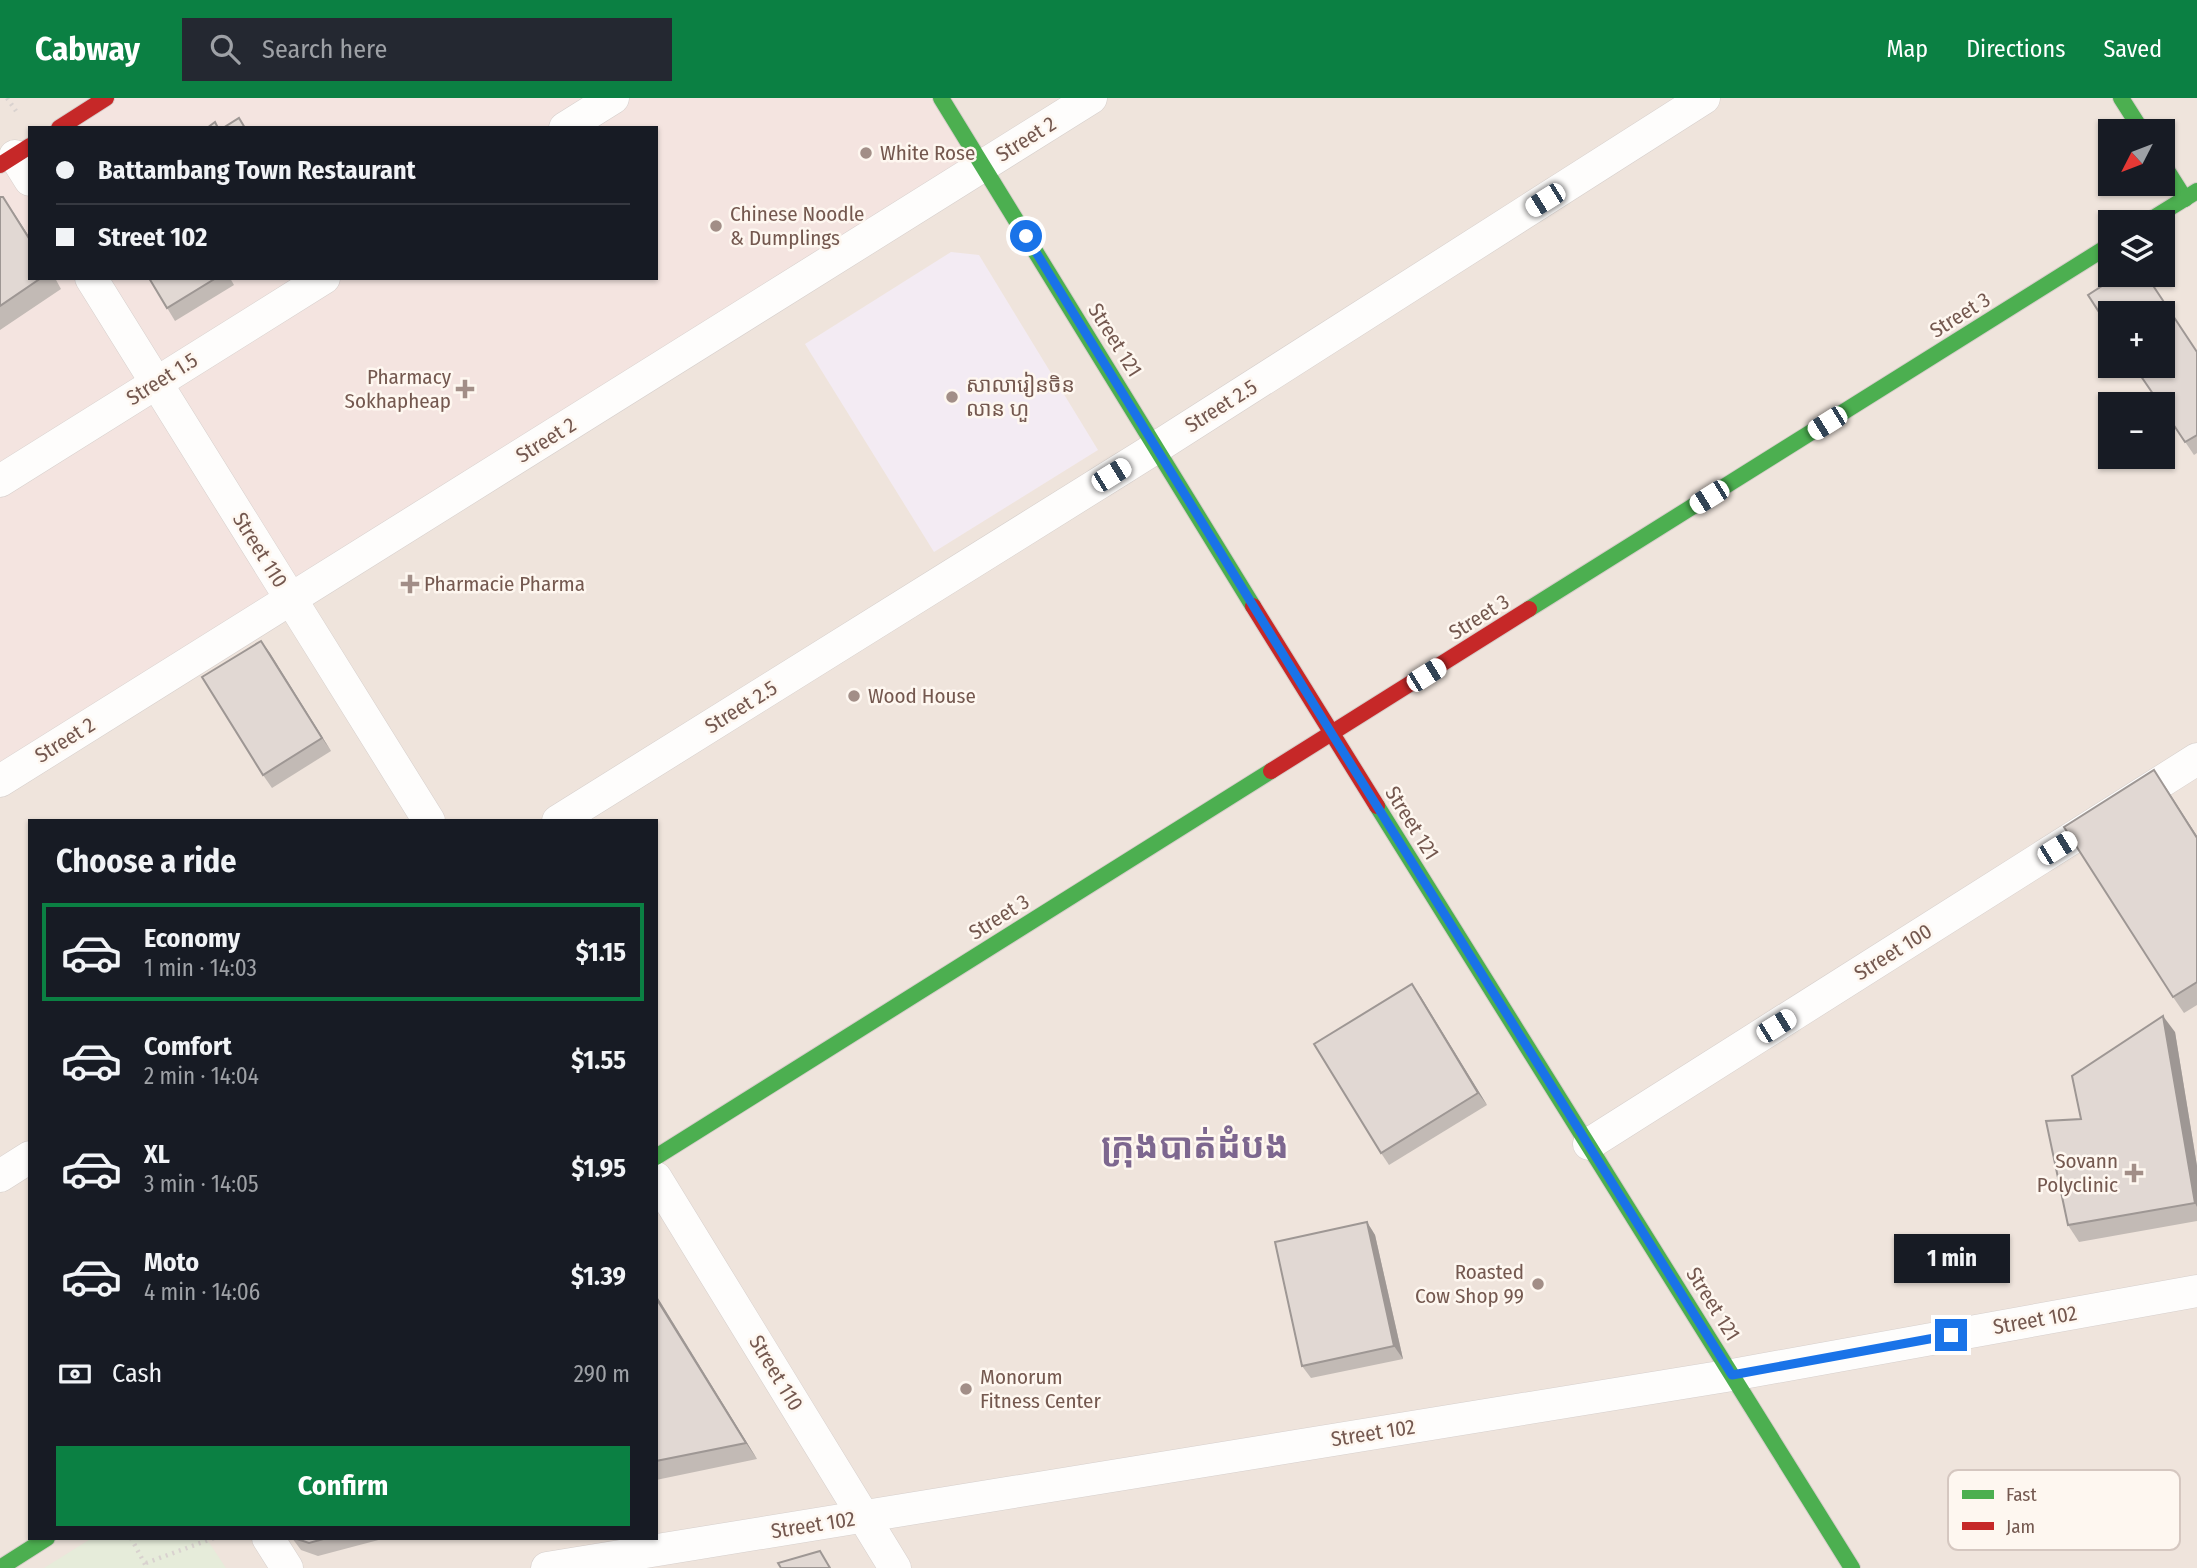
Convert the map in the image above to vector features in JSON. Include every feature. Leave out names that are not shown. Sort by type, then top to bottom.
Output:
[{"type":"street","points":[[62,126],[106,98]]},
{"type":"street","points":[[568,126],[613,98]]},
{"type":"street","name":"Street 121","points":[[941,98],[1332,734],[1852,1568]]},
{"type":"street","name":"Street 2","points":[[0,781],[1091,98]]},
{"type":"street","name":"Street 2.5","points":[[561,819],[1157,447],[1704,98]]},
{"type":"street","points":[[2121,98],[2134,119]]},
{"type":"street","points":[[2175,180],[2193,203],[2175,210]]},
{"type":"street","name":"Street 3","points":[[658,1156],[2098,253]]},
{"type":"street","name":"Street 110","points":[[92,280],[428,819]]},
{"type":"street","name":"Street 1.5","points":[[0,481],[321,280]]},
{"type":"street","name":"Street 100","points":[[1589,1144],[2197,759]]},
{"type":"street","points":[[0,1176],[28,1158]]},
{"type":"street","name":"Street 110","points":[[658,1181],[895,1568]]},
{"type":"street","name":"Street 102","points":[[547,1568],[1732,1375],[2197,1291]]},
{"type":"street","points":[[0,1568],[44,1540]]},
{"type":"street","points":[[269,1540],[287,1568]]},
{"type":"path","points":[[132,1540],[147,1566],[209,1540]]},
{"type":"shaded area","points":[[0,98],[2197,98],[2197,1568],[0,1568]]},
{"type":"shaded area","points":[[106,98],[941,98],[983,166],[0,782],[0,165],[28,147],[28,280],[658,280],[658,126],[62,126]]},
{"type":"shaded area","name":"សាលារៀនចិន លាន ហួ","points":[[951,252],[979,255],[1098,450],[934,552],[805,344]]},
{"type":"green space","points":[[89,1540],[207,1540],[226,1568],[44,1568]]},
{"type":"building","points":[[239,118],[244,126],[226,126]]},
{"type":"building","points":[[0,197],[3,197],[28,237],[28,280],[38,280],[0,306]]},
{"type":"building","points":[[150,280],[213,280],[167,308]]},
{"type":"building","points":[[2100,287],[2154,287],[2163,301],[2098,301],[2098,310],[2088,295]]},
{"type":"building","points":[[2175,319],[2197,352],[2197,435],[2185,442],[2175,427],[2175,392],[2152,392],[2142,378],[2175,378]]},
{"type":"building","points":[[261,641],[322,738],[263,775],[202,677]]},
{"type":"building","points":[[2154,770],[2197,838],[2197,982],[2173,997],[2064,827]]},
{"type":"building","points":[[1412,984],[1478,1093],[1381,1153],[1314,1044]]},
{"type":"building","points":[[2163,1016],[2195,1203],[2068,1225],[2046,1121],[2081,1119],[2072,1076]]},
{"type":"building","points":[[1367,1222],[1394,1346],[1302,1366],[1275,1242]]},
{"type":"building","points":[[658,1301],[746,1443],[658,1461]]},
{"type":"building","points":[[820,1551],[830,1568],[781,1568],[778,1563]]},
{"type":"traffic: fast","points":[[941,98],[1253,606]]},
{"type":"traffic: fast","points":[[2121,98],[2134,119]]},
{"type":"traffic: fast","points":[[2175,183],[2185,199]]},
{"type":"traffic: fast","points":[[2166,210],[2197,191]]},
{"type":"traffic: fast","points":[[1529,609],[2098,253]]},
{"type":"traffic: fast","points":[[658,1156],[1271,771]]},
{"type":"traffic: fast","points":[[1377,806],[1852,1568]]},
{"type":"traffic: fast","points":[[0,1568],[44,1540]]},
{"type":"traffic: jam","points":[[62,126],[106,98]]},
{"type":"traffic: jam","points":[[0,165],[28,147]]},
{"type":"traffic: jam","points":[[1253,606],[1377,806]]},
{"type":"traffic: jam","points":[[1271,771],[1529,609]]},
{"type":"place","name":"White Rose","points":[[866,153]]},
{"type":"place","name":"Chinese Noodle & Dumplings","points":[[716,226]]},
{"type":"place","name":"Pharmacy Sokhapheap","points":[[465,389]]},
{"type":"place","name":"សាលារៀនចិន លាន ហួ","points":[[952,397]]},
{"type":"place","name":"Pharmacie Pharma","points":[[410,584]]},
{"type":"place","name":"Wood House","points":[[854,696]]},
{"type":"place","name":"Sovann Polyclinic","points":[[2134,1173]]},
{"type":"place","name":"Roasted Cow Shop 99","points":[[1538,1284]]},
{"type":"place","name":"Monorum Fitness Center","points":[[966,1389]]},
{"type":"district","name":"ក្រុងបាត់ដំបង","points":[[1195,1146]]},
{"type":"route","points":[[1026,236],[1332,734],[1732,1375],[1951,1335]]}]
